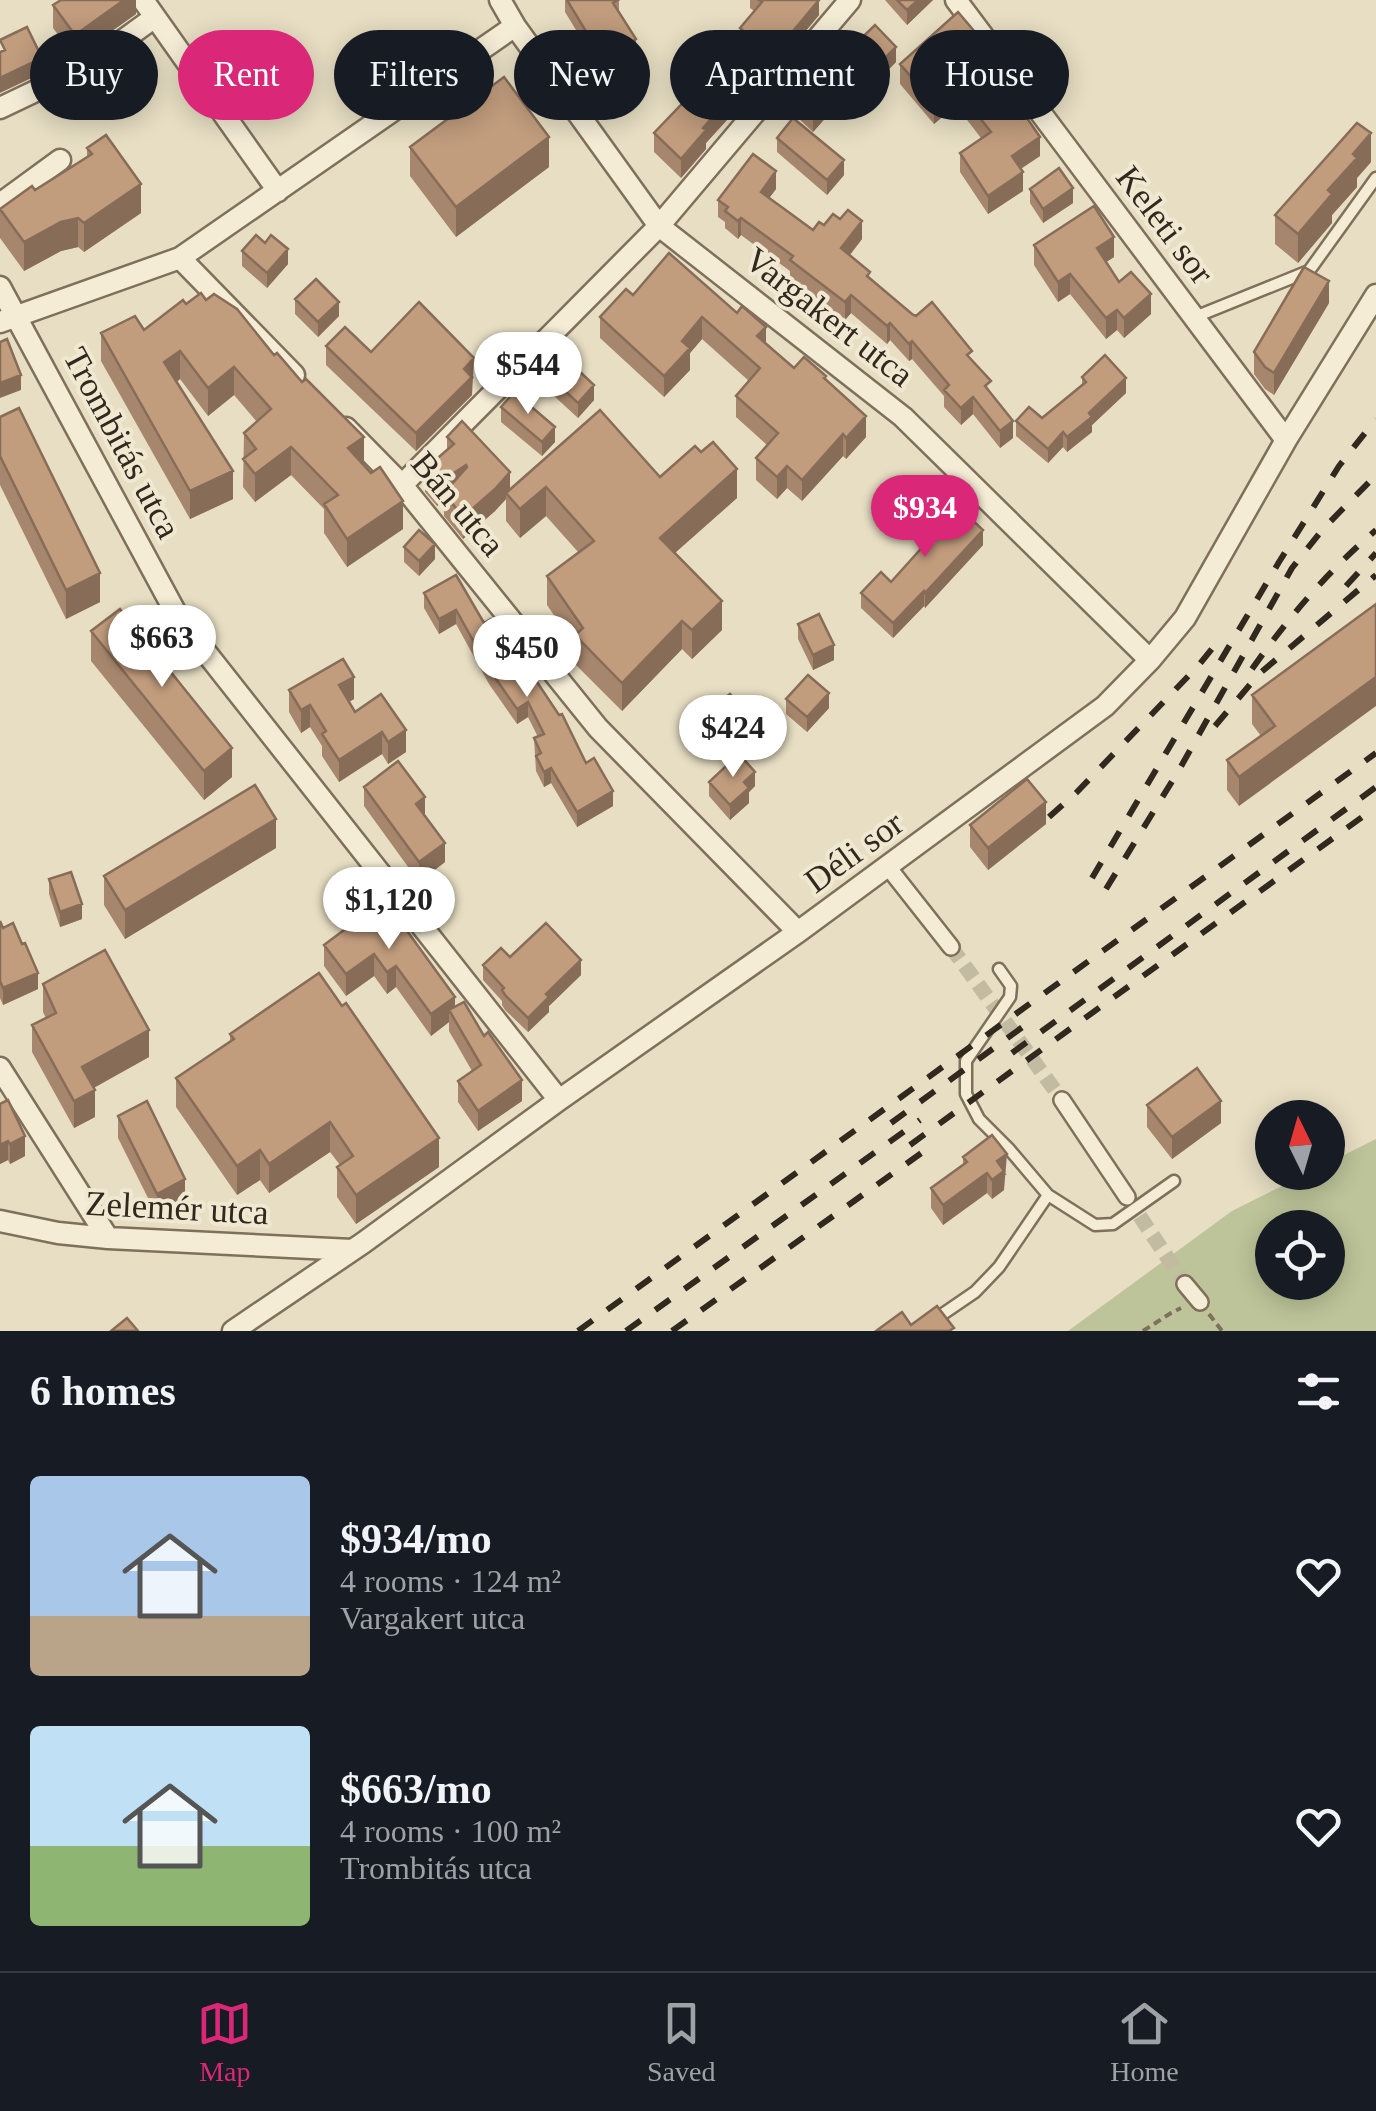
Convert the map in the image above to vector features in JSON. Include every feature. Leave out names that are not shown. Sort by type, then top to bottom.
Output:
[{"type":"street","name":"Vargakert utca","points":[[500,0],[659,226],[903,417],[1150,660]]},
{"type":"street","points":[[402,485],[659,226],[850,0]]},
{"type":"street","name":"Keleti sor","points":[[956,0],[1286,440]]},
{"type":"street","points":[[0,108],[86,67],[149,9],[278,191]]},
{"type":"street","points":[[8,318],[180,258],[516,26]]},
{"type":"street","points":[[0,204],[60,160]]},
{"type":"street","points":[[180,258],[305,386]]},
{"type":"street","name":"Trombitás utca","points":[[0,287],[8,318],[178,618],[558,1100]]},
{"type":"street","name":"Déli sor","points":[[233,1331],[798,932],[1105,706],[1185,618],[1286,440],[1376,295]]},
{"type":"street","name":"Bán utca","points":[[333,414],[402,485],[598,728],[798,932]]},
{"type":"street","points":[[888,867],[950,947]]},
{"type":"street","points":[[0,1068],[108,1238]]},
{"type":"street","points":[[1062,1100],[1128,1196]]},
{"type":"street","name":"Zelemér utca","points":[[0,1221],[58,1234],[352,1250]]},
{"type":"street","points":[[1186,1284],[1200,1302]]},
{"type":"lane","points":[[1194,318],[1308,271],[1376,178]]},
{"type":"lane","points":[[998,969],[1011,986],[1010,997],[966,1061],[966,1094],[979,1119],[1048,1195],[1096,1224],[1113,1224],[1174,1182]]},
{"type":"lane","points":[[918,1331],[975,1292],[999,1267],[1048,1195]]},
{"type":"path","points":[[1142,1331],[1170,1312],[1200,1302]]},
{"type":"green space","points":[[1376,1139],[1376,1331],[1068,1331],[1232,1211],[1274,1190],[1345,1190],[1345,1154]]},
{"type":"building","points":[[61,0],[124,0],[82,30],[71,30],[53,5]]},
{"type":"building","points":[[567,0],[618,0],[613,3],[630,30],[585,30]]},
{"type":"building","points":[[759,0],[819,0],[794,30],[742,30],[740,28],[762,2]]},
{"type":"building","points":[[897,0],[918,0],[907,10]]},
{"type":"building","points":[[958,12],[973,30],[938,30]]},
{"type":"building","points":[[27,27],[30,64],[0,78],[0,52],[5,50],[0,40]]},
{"type":"building","points":[[910,55],[910,75],[900,64]]},
{"type":"building","points":[[504,77],[514,90],[514,120],[536,120],[549,137],[456,207],[410,147],[446,120],[494,120],[494,84]]},
{"type":"building","points":[[670,116],[670,120],[710,120],[681,159],[654,133]]},
{"type":"building","points":[[795,120],[844,160],[827,180],[777,138]]},
{"type":"building","points":[[981,120],[1028,120],[1040,137],[1012,156],[1023,172],[988,196],[960,153],[991,132]]},
{"type":"building","points":[[1357,123],[1371,133],[1353,154],[1357,158],[1328,190],[1332,194],[1298,234],[1275,215]]},
{"type":"building","points":[[106,135],[141,184],[84,223],[78,218],[61,222],[24,242],[0,209],[32,186],[35,190],[92,154],[87,148]]},
{"type":"building","points":[[753,154],[776,171],[761,192],[813,230],[833,214],[840,219],[848,210],[862,221],[841,248],[912,314],[916,316],[932,302],[972,351],[967,355],[991,381],[985,386],[1013,421],[1000,431],[973,397],[961,408],[944,390],[949,385],[912,341],[909,344],[890,323],[887,326],[851,295],[845,302],[790,260],[793,256],[725,211],[728,207],[718,200]]},
{"type":"building","points":[[1059,168],[1073,188],[1043,209],[1030,189]]},
{"type":"building","points":[[1094,206],[1114,237],[1097,248],[1119,282],[1131,272],[1151,294],[1124,318],[1117,310],[1106,318],[1070,274],[1058,282],[1034,245]]},
{"type":"building","points":[[256,235],[265,243],[271,235],[288,249],[267,273],[242,251]]},
{"type":"building","points":[[669,253],[737,313],[742,306],[766,327],[757,336],[794,368],[804,357],[866,416],[846,438],[843,434],[802,480],[787,466],[777,477],[756,458],[778,433],[736,396],[760,368],[702,317],[682,341],[690,348],[664,376],[600,317],[626,289],[633,295]]},
{"type":"building","points":[[1304,267],[1329,281],[1274,373],[1254,352]]},
{"type":"building","points":[[316,279],[339,302],[318,322],[295,299]]},
{"type":"building","points":[[201,293],[206,300],[214,294],[237,309],[274,355],[277,353],[302,382],[306,379],[364,437],[348,448],[371,473],[380,467],[403,501],[347,539],[324,504],[338,495],[291,447],[255,474],[243,459],[256,449],[244,433],[271,409],[234,367],[208,388],[180,351],[164,362],[233,471],[190,491],[101,333],[135,316],[144,330],[183,300],[186,304]]},
{"type":"building","points":[[419,302],[474,358],[464,369],[472,377],[416,433],[326,346],[345,327],[371,352]]},
{"type":"building","points":[[7,339],[21,375],[0,383],[0,342]]},
{"type":"building","points":[[558,351],[594,385],[578,403],[541,369]]},
{"type":"building","points":[[1105,355],[1126,378],[1089,413],[1092,417],[1067,437],[1063,432],[1048,449],[1016,421],[1029,407],[1042,418],[1086,382],[1082,377]]},
{"type":"building","points":[[514,392],[555,427],[542,442],[501,407]]},
{"type":"building","points":[[19,408],[100,573],[66,590],[0,456],[0,417]]},
{"type":"building","points":[[600,410],[660,477],[695,446],[701,452],[713,442],[737,469],[660,538],[722,601],[692,630],[682,621],[622,683],[575,635],[583,628],[547,576],[594,541],[546,487],[520,509],[506,493]]},
{"type":"building","points":[[462,421],[510,472],[463,517],[444,493],[466,465],[437,484],[425,469],[454,444],[447,437]]},
{"type":"building","points":[[938,488],[983,530],[893,623],[861,593],[881,572],[891,582],[944,523],[923,507]]},
{"type":"building","points":[[419,530],[435,544],[419,561],[404,547]]},
{"type":"building","points":[[456,575],[484,623],[491,619],[505,644],[499,647],[515,675],[527,667],[559,715],[562,714],[586,763],[594,758],[613,791],[577,812],[551,768],[544,772],[536,756],[541,753],[534,738],[544,734],[528,702],[517,709],[456,610],[439,619],[424,593]]},
{"type":"building","points":[[1376,604],[1376,677],[1239,777],[1227,760],[1275,726],[1252,695]]},
{"type":"building","points":[[120,609],[232,748],[204,771],[91,631]]},
{"type":"building","points":[[819,614],[834,645],[813,655],[798,624]]},
{"type":"building","points":[[343,659],[354,677],[339,685],[355,712],[381,694],[406,730],[388,742],[382,732],[339,760],[310,705],[301,710],[289,690]]},
{"type":"building","points":[[808,675],[829,693],[807,717],[786,699]]},
{"type":"building","points":[[730,694],[755,725],[738,738],[713,707]]},
{"type":"building","points":[[739,754],[755,772],[744,782],[749,788],[730,805],[709,782]]},
{"type":"building","points":[[398,761],[425,797],[416,804],[445,843],[419,862],[364,787]]},
{"type":"building","points":[[1027,779],[1046,802],[988,848],[970,825]]},
{"type":"building","points":[[255,785],[276,819],[125,910],[104,876]]},
{"type":"building","points":[[71,872],[82,904],[60,912],[49,879]]},
{"type":"building","points":[[381,895],[455,997],[431,1014],[396,966],[387,972],[374,954],[346,974],[324,945],[352,924],[348,919]]},
{"type":"building","points":[[0,921],[3,928],[13,923],[38,973],[3,988],[0,981]]},
{"type":"building","points":[[546,923],[581,960],[528,1018],[483,965],[501,948],[510,957]]},
{"type":"building","points":[[105,950],[149,1030],[82,1067],[95,1090],[74,1101],[32,1025],[56,1013],[43,984]]},
{"type":"building","points":[[319,973],[342,1006],[346,1003],[439,1138],[356,1195],[337,1167],[353,1156],[330,1122],[269,1164],[260,1150],[237,1166],[176,1078],[234,1039],[230,1034]]},
{"type":"building","points":[[464,1002],[484,1036],[488,1032],[522,1080],[478,1111],[458,1081],[481,1065],[449,1010]]},
{"type":"building","points":[[1197,1068],[1221,1101],[1172,1137],[1147,1105]]},
{"type":"building","points":[[8,1100],[25,1136],[0,1145],[0,1104]]},
{"type":"building","points":[[147,1101],[185,1179],[157,1194],[118,1116]]},
{"type":"building","points":[[992,1135],[1007,1154],[997,1161],[1004,1171],[992,1180],[987,1173],[943,1205],[931,1188],[967,1162],[963,1157]]},
{"type":"building","points":[[937,1306],[954,1328],[876,1331],[902,1312],[911,1325]]},
{"type":"building","points":[[127,1318],[138,1331],[111,1331]]},
{"type":"tunnel","points":[[951,947],[1062,1100]]},
{"type":"tunnel","points":[[1127,1197],[1185,1284]]},
{"type":"railway","points":[[1092,878],[1279,562],[1339,466],[1376,419]]},
{"type":"railway","points":[[1106,889],[1179,770],[1292,568],[1323,529],[1376,475]]},
{"type":"railway","points":[[1252,669],[1310,596],[1376,530]]},
{"type":"railway","points":[[1346,586],[1376,553]]},
{"type":"railway","points":[[1215,726],[1259,674],[1376,575]]},
{"type":"railway","points":[[1049,817],[1215,645]]},
{"type":"railway","points":[[578,1331],[1376,753]]},
{"type":"railway","points":[[1012,1053],[1376,787]]},
{"type":"railway","points":[[910,1145],[1376,807]]},
{"type":"railway","points":[[891,1123],[1024,1026]]},
{"type":"railway","points":[[626,1331],[920,1120]]},
{"type":"railway","points":[[672,1331],[934,1144]]}]
